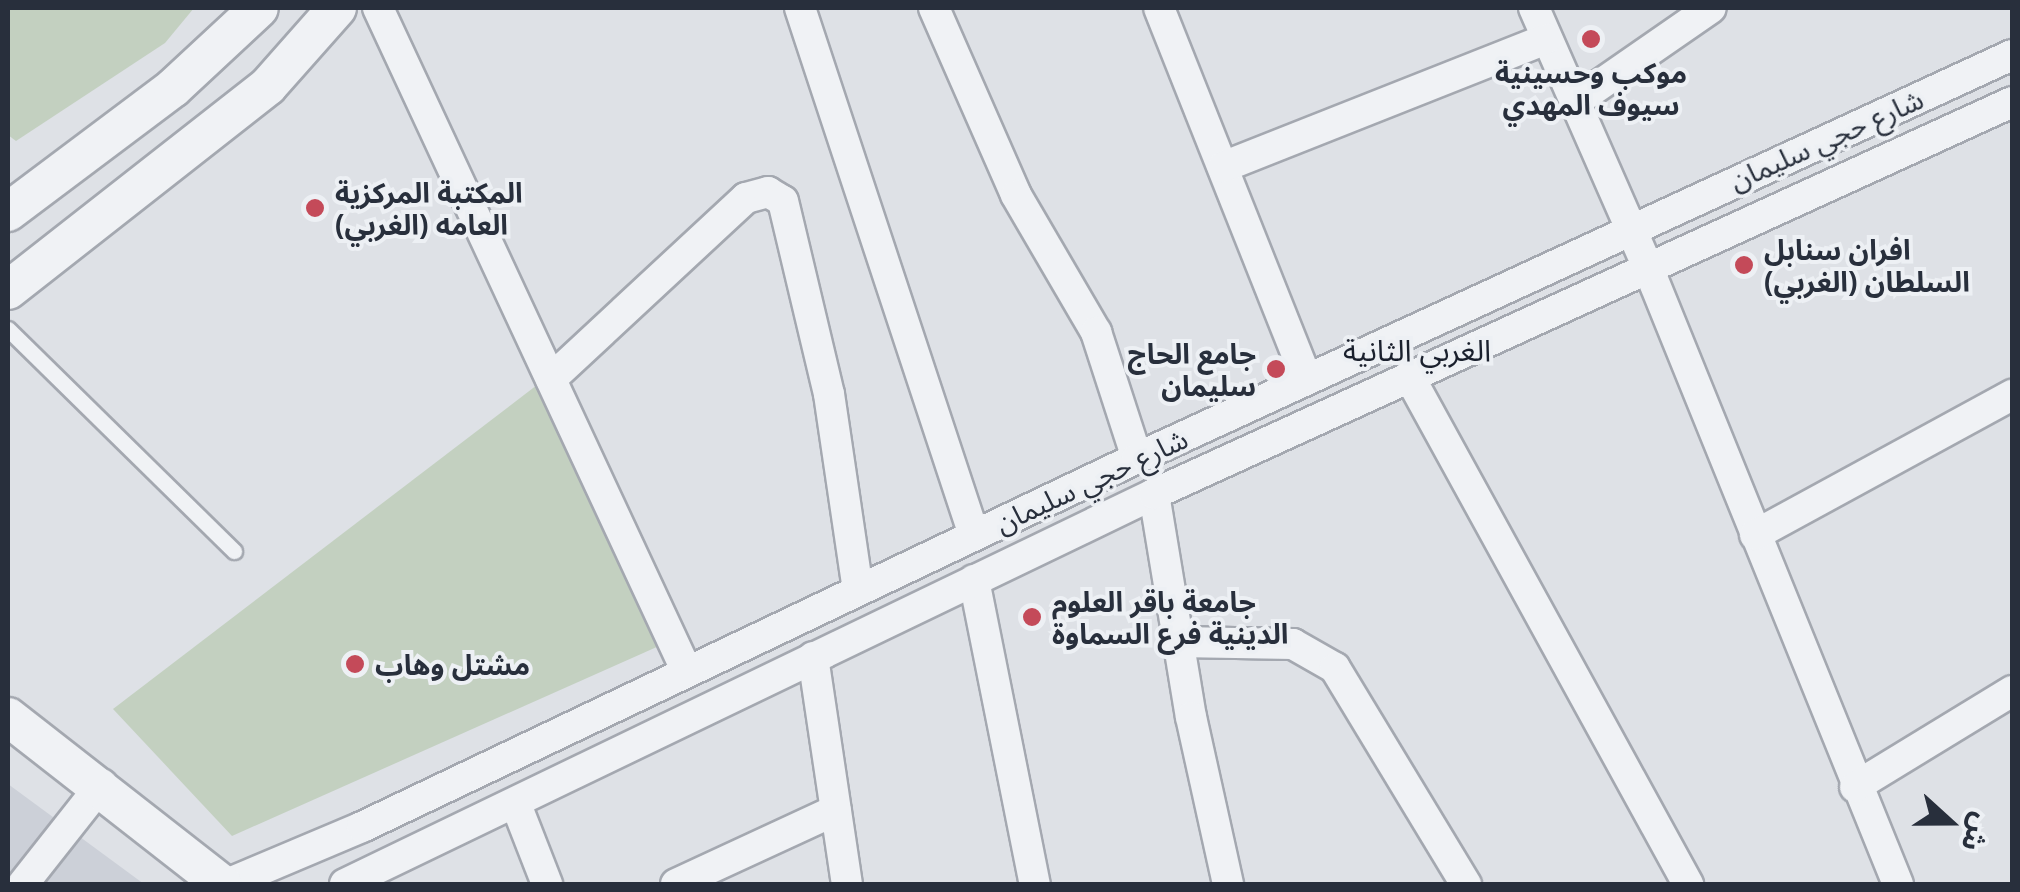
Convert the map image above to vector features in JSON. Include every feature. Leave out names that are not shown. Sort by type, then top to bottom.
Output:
[{"type":"street","points":[[12,203],[173,88],[259,8]]},
{"type":"street","points":[[8,290],[268,86],[337,8]]},
{"type":"street","points":[[378,8],[687,672]]},
{"type":"street","points":[[800,8],[974,535]]},
{"type":"street","points":[[934,8],[1016,196],[1096,332],[1137,458]]},
{"type":"street","points":[[1160,8],[1307,379]]},
{"type":"street","points":[[1534,8],[1647,265],[1898,884]]},
{"type":"street","points":[[1575,102],[1711,8]]},
{"type":"street","points":[[1222,167],[1548,39]]},
{"type":"street","name":"شارع حجي سليمان","points":[[224,884],[2012,54]]},
{"type":"street","name":"شارع حجي سليمان","points":[[346,884],[517,807],[813,656],[1154,494],[1647,265],[2012,102]]},
{"type":"street","points":[[551,380],[746,198],[768,192],[783,201],[829,394],[858,590]]},
{"type":"street","points":[[1409,376],[1688,884]]},
{"type":"street","points":[[1755,535],[2012,396]]},
{"type":"street","points":[[1154,494],[1178,642],[1228,884]]},
{"type":"street","points":[[974,580],[1036,884]]},
{"type":"street","points":[[1178,642],[1293,644],[1336,668],[1466,884]]},
{"type":"street","points":[[813,656],[847,884]]},
{"type":"street","points":[[1856,787],[2012,690]]},
{"type":"street","points":[[8,717],[102,784],[224,884]]},
{"type":"street","points":[[23,884],[102,784]]},
{"type":"street","points":[[517,807],[547,884]]},
{"type":"street","points":[[676,884],[836,810]]},
{"type":"lane","points":[[8,329],[234,551]]},
{"type":"shaded area","points":[[8,784],[144,884],[8,884]]},
{"type":"green space","points":[[8,8],[194,8],[165,43],[16,141],[8,135]]},
{"type":"green space","points":[[537,385],[659,646],[232,836],[113,709]]},
{"type":"place","name":"موكب وحسينية سيوف المهدي","points":[[1591,39]]},
{"type":"place","name":"المكتبة المركزية العامه (الغربي)","points":[[315,208]]},
{"type":"place","name":"افران سنابل السلطان (الغربي)","points":[[1744,265]]},
{"type":"place","name":"جامع الحاج سليمان","points":[[1276,369]]},
{"type":"place","name":"جامعة باقر العلوم الدينية فرع السماوة","points":[[1032,617]]},
{"type":"place","name":"مشتل وهاب","points":[[355,664]]},
{"type":"district","name":"الغربي الثانية","points":[[1417,350]]}]
